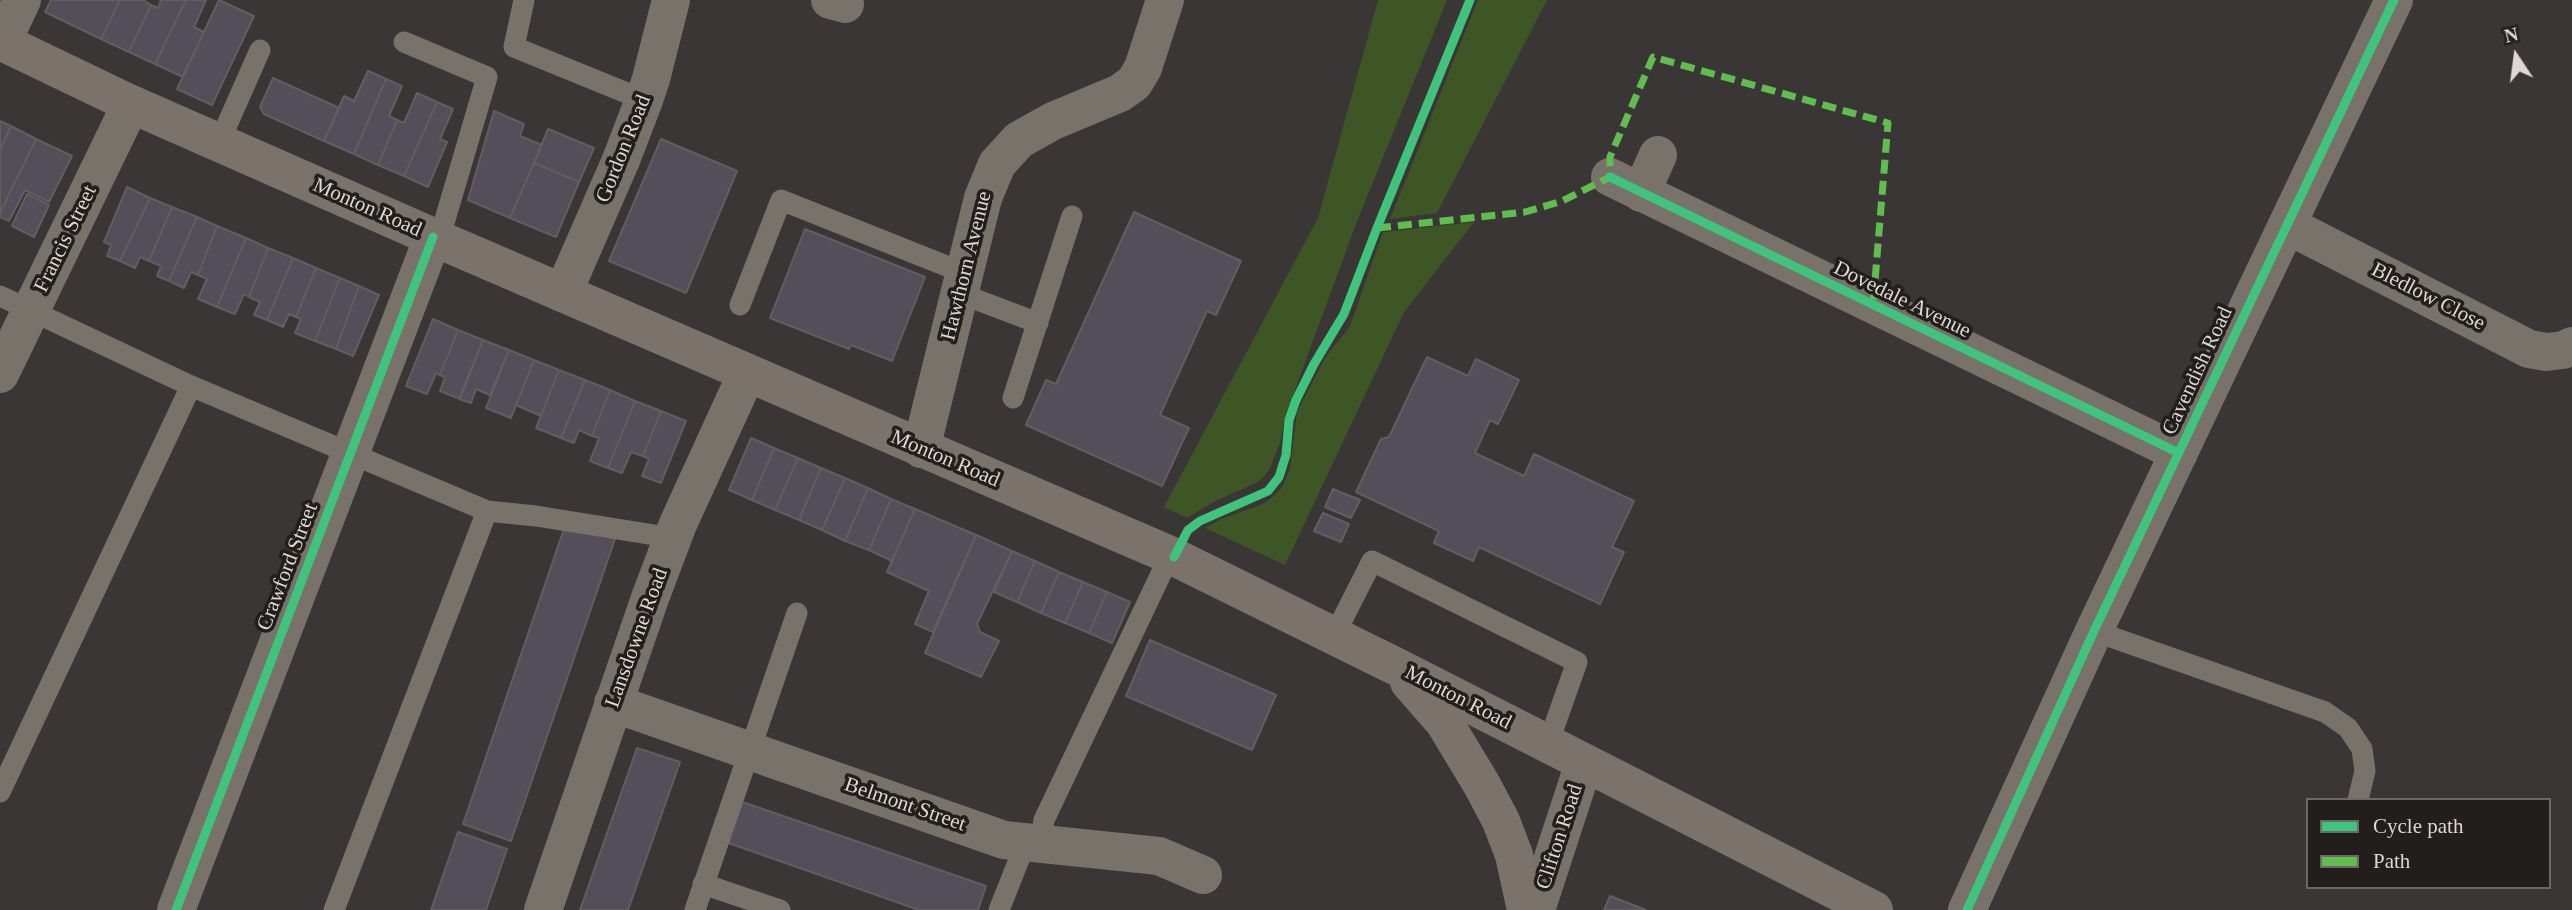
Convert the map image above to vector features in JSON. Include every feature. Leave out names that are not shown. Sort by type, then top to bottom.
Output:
[{"type":"main road","name":"Monton Road","points":[[1,42],[219,143],[1170,555],[1395,666],[1874,910]]},
{"type":"main road","points":[[1395,666],[1444,722],[1482,785],[1501,821],[1514,855],[1526,910]]},
{"type":"street","points":[[1,42],[22,0]]},
{"type":"street","name":"Gordon Road","points":[[563,293],[621,160],[652,79],[671,0]]},
{"type":"street","name":"Hawthorn Avenue","points":[[922,449],[983,198],[997,164],[1019,140],[1053,121],[1121,93],[1134,83],[1143,68],[1165,0]]},
{"type":"street","name":"Cavendish Road","points":[[1967,910],[2094,631],[2287,225],[2381,4]]},
{"type":"street","name":"Francis Street","points":[[0,374],[16,304],[131,104]]},
{"type":"street","name":"Dovedale Avenue","points":[[1658,155],[1626,185],[2179,453]]},
{"type":"street","name":"Bledlow Close","points":[[2287,225],[2529,349],[2563,351],[2572,346]]},
{"type":"street","name":"Crawford Street","points":[[186,907],[351,452],[436,238]]},
{"type":"street","name":"Lansdowne Road","points":[[543,910],[613,703],[673,538],[747,373]]},
{"type":"street","name":"Belmont Street","points":[[613,703],[1004,840],[1159,856],[1203,874]]},
{"type":"street","name":"Clifton Road","points":[[1536,910],[1584,763]]},
{"type":"lane","points":[[524,0],[514,47],[644,100]]},
{"type":"lane","points":[[404,42],[487,77],[436,238]]},
{"type":"lane","points":[[219,143],[260,50]]},
{"type":"lane","points":[[740,305],[781,200],[961,283],[1038,323]]},
{"type":"lane","points":[[1013,398],[1072,216]]},
{"type":"lane","points":[[16,304],[191,386],[486,511],[536,516],[673,538]]},
{"type":"lane","points":[[0,792],[191,386]]},
{"type":"lane","points":[[334,910],[486,511]]},
{"type":"lane","points":[[999,910],[1170,555]]},
{"type":"lane","points":[[1334,636],[1371,561],[1577,662],[1548,744]]},
{"type":"lane","points":[[695,910],[797,613]]},
{"type":"lane","points":[[2094,631],[2325,712],[2348,728],[2362,748],[2365,771],[2358,798]]},
{"type":"lane","points":[[703,884],[780,910]]},
{"type":"green space","points":[[1378,0],[1447,0],[1356,224],[1285,417],[1280,443],[1270,468],[1263,478],[1254,484],[1215,501],[1187,518],[1164,507],[1318,218]]},
{"type":"green space","points":[[1478,0],[1547,0],[1437,213],[1390,219]]},
{"type":"green space","points":[[1474,222],[1404,312],[1285,565],[1205,528],[1221,519],[1263,504],[1282,487],[1290,469],[1297,412],[1325,358],[1350,326],[1383,232]]},
{"type":"building","points":[[51,0],[120,0],[101,39],[45,12]]},
{"type":"building","points":[[120,0],[143,0],[151,5],[129,52],[101,39]]},
{"type":"building","points":[[161,0],[186,0],[155,64],[129,52],[151,5],[158,8]]},
{"type":"building","points":[[186,0],[206,0],[194,27],[204,32],[183,77],[155,64]]},
{"type":"building","points":[[219,0],[254,16],[212,105],[177,89]]},
{"type":"building","points":[[368,71],[386,79],[354,154],[324,141],[344,96],[354,101]]},
{"type":"building","points":[[273,78],[339,108],[324,141],[264,114],[260,107]]},
{"type":"building","points":[[386,79],[402,86],[389,116],[397,120],[378,165],[354,154]]},
{"type":"building","points":[[417,93],[437,102],[404,176],[378,165],[397,120],[404,123]]},
{"type":"building","points":[[437,102],[453,109],[440,139],[447,142],[428,187],[404,176]]},
{"type":"building","points":[[494,111],[524,124],[520,136],[542,145],[510,218],[468,200]]},
{"type":"building","points":[[0,121],[11,126],[0,150]]},
{"type":"building","points":[[11,126],[36,139],[0,213],[0,150]]},
{"type":"building","points":[[548,129],[594,148],[579,182],[534,163]]},
{"type":"building","points":[[36,139],[72,156],[49,202],[25,190],[9,221],[0,217],[0,213]]},
{"type":"building","points":[[661,139],[737,171],[686,293],[609,261]]},
{"type":"building","points":[[534,163],[579,182],[556,237],[510,218]]},
{"type":"building","points":[[127,187],[150,198],[120,261],[107,256],[111,245],[104,242]]},
{"type":"building","points":[[27,194],[49,205],[34,237],[12,226]]},
{"type":"building","points":[[150,198],[172,207],[149,261],[140,257],[135,268],[120,261]]},
{"type":"building","points":[[172,207],[197,217],[169,281],[157,276],[161,266],[149,261]]},
{"type":"building","points":[[1134,212],[1241,261],[1216,315],[1207,311],[1160,415],[1189,428],[1162,486],[1026,425],[1046,380],[1056,384]]},
{"type":"building","points":[[197,217],[217,226],[198,275],[191,272],[184,288],[169,281]]},
{"type":"building","points":[[217,226],[246,238],[217,307],[198,299],[207,279],[198,275]]},
{"type":"building","points":[[805,229],[925,277],[892,361],[851,345],[849,349],[770,318]]},
{"type":"building","points":[[246,238],[268,248],[249,297],[244,294],[235,314],[217,307]]},
{"type":"building","points":[[268,248],[293,258],[267,320],[254,315],[260,302],[249,297]]},
{"type":"building","points":[[293,258],[316,268],[296,317],[289,314],[283,327],[267,320]]},
{"type":"building","points":[[316,268],[340,278],[315,341],[295,333],[301,319],[296,317]]},
{"type":"building","points":[[340,278],[359,286],[336,349],[315,341]]},
{"type":"building","points":[[359,286],[379,295],[353,356],[336,349]]},
{"type":"building","points":[[433,319],[458,330],[440,375],[436,373],[427,394],[406,386]]},
{"type":"building","points":[[458,330],[483,340],[460,399],[440,391],[445,377],[440,375]]},
{"type":"building","points":[[483,340],[509,350],[490,395],[476,389],[471,403],[459,399]]},
{"type":"building","points":[[509,350],[534,360],[511,418],[486,408]]},
{"type":"building","points":[[1427,357],[1468,376],[1476,359],[1519,380],[1498,424],[1490,420],[1475,453],[1524,476],[1534,454],[1634,501],[1612,547],[1624,552],[1600,604],[1479,547],[1473,561],[1434,543],[1439,531],[1356,492],[1381,439],[1389,437]]},
{"type":"building","points":[[534,360],[559,370],[541,416],[516,405]]},
{"type":"building","points":[[559,370],[585,380],[561,438],[536,428]]},
{"type":"building","points":[[585,380],[610,390],[592,436],[579,430],[574,443],[561,438]]},
{"type":"building","points":[[610,390],[635,401],[608,468],[590,461],[599,438],[592,436]]},
{"type":"building","points":[[635,401],[661,411],[643,456],[631,452],[622,473],[608,468]]},
{"type":"building","points":[[661,411],[686,421],[661,483],[642,476],[649,459],[643,456]]},
{"type":"building","points":[[751,438],[774,448],[752,500],[729,490]]},
{"type":"building","points":[[774,448],[798,458],[775,510],[752,500]]},
{"type":"building","points":[[798,458],[821,468],[799,520],[775,510]]},
{"type":"building","points":[[821,468],[845,478],[822,530],[799,520]]},
{"type":"building","points":[[845,478],[868,488],[845,541],[822,530]]},
{"type":"building","points":[[868,488],[891,499],[869,550],[845,541]]},
{"type":"building","points":[[1333,489],[1360,500],[1351,518],[1325,507]]},
{"type":"building","points":[[891,499],[915,509],[892,561],[869,550]]},
{"type":"building","points":[[915,509],[976,535],[933,632],[915,624],[929,591],[887,572]]},
{"type":"building","points":[[1323,513],[1349,524],[1341,542],[1314,531]]},
{"type":"building","points":[[566,523],[615,539],[511,841],[463,824]]},
{"type":"building","points":[[976,535],[1012,551],[977,624],[980,632],[999,641],[981,677],[925,653]]},
{"type":"building","points":[[1012,551],[1035,561],[1017,602],[994,592]]},
{"type":"building","points":[[1035,561],[1059,572],[1041,613],[1017,602]]},
{"type":"building","points":[[1059,572],[1083,582],[1065,623],[1041,613]]},
{"type":"building","points":[[1083,582],[1107,592],[1089,633],[1065,623]]},
{"type":"building","points":[[1107,592],[1130,602],[1112,643],[1089,633]]},
{"type":"building","points":[[1150,640],[1276,695],[1252,750],[1126,696]]},
{"type":"building","points":[[637,748],[680,762],[628,910],[580,910]]},
{"type":"building","points":[[734,799],[986,886],[978,910],[919,910],[720,840]]},
{"type":"building","points":[[458,832],[507,849],[486,910],[431,910]]},
{"type":"building","points":[[1610,896],[1646,910],[1604,910]]},
{"type":"marked path","points":[[1377,228],[1525,212],[1562,201],[1610,177],[1610,157],[1653,57],[1888,123],[1873,305]]},
{"type":"cycle path","points":[[1174,557],[1188,530],[1200,521],[1268,491],[1279,477],[1286,455],[1289,420],[1296,400],[1344,314],[1470,0]]},
{"type":"cycle path","points":[[1967,910],[2094,631],[2394,0]]},
{"type":"cycle path","points":[[1610,177],[2179,453]]},
{"type":"cycle path","points":[[176,910],[433,237]]}]
